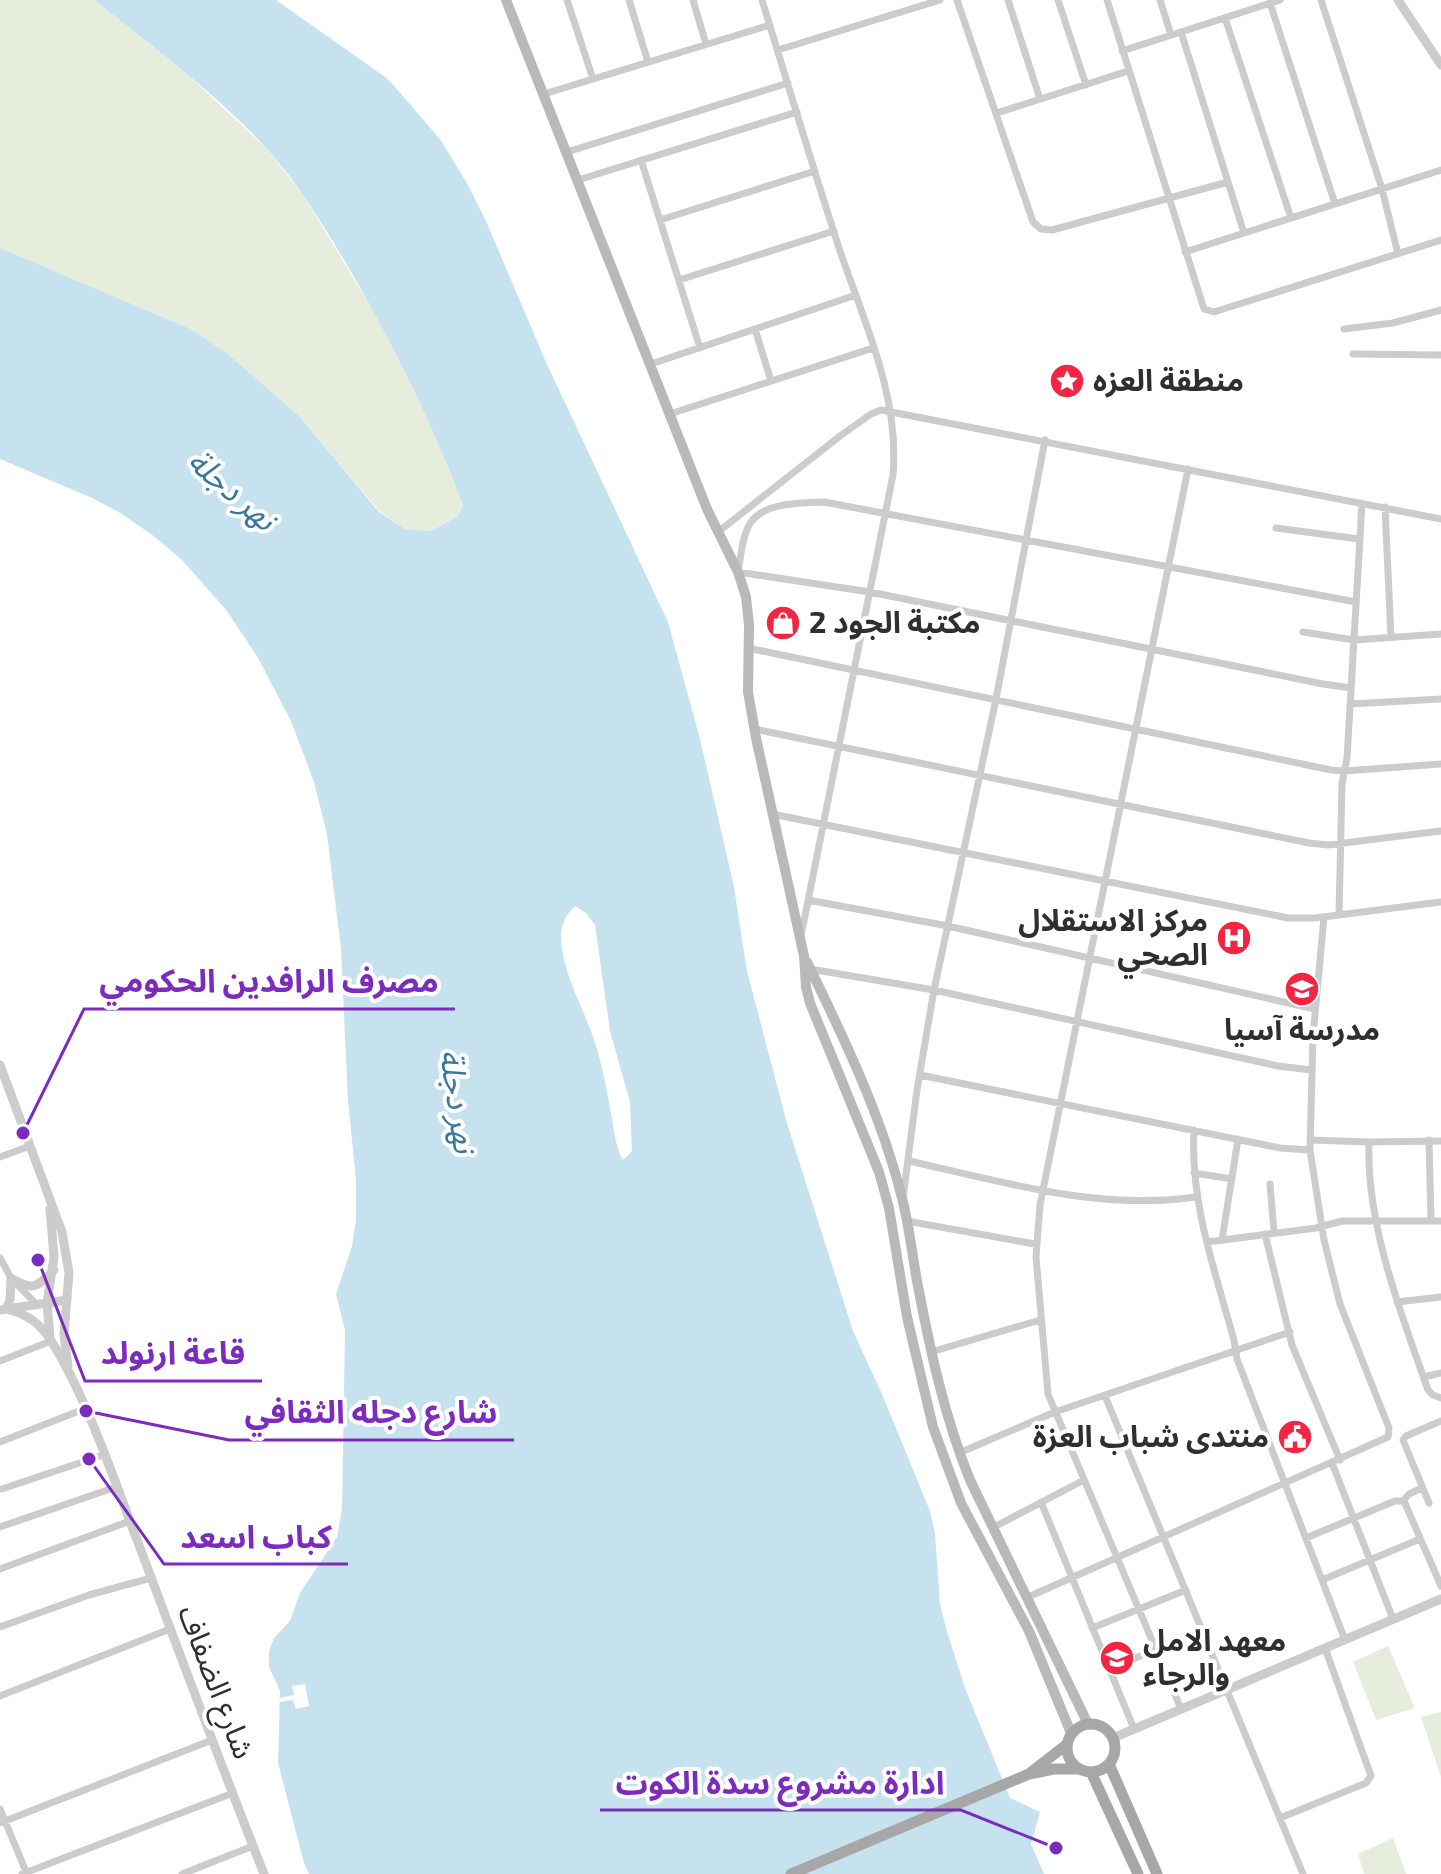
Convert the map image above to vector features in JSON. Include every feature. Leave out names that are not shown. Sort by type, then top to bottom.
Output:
[{"type":"main road","points":[[506,0],[670,414],[718,532],[738,572],[748,611],[748,692],[754,729],[804,956],[810,1003],[879,1172],[889,1208],[907,1317],[933,1427],[961,1503],[1029,1631],[1071,1733]]},
{"type":"main road","points":[[804,956],[838,1025],[894,1168],[903,1200],[931,1352],[959,1453],[1088,1724]]},
{"type":"main road","points":[[993,1562],[1006,1555]]},
{"type":"main road","points":[[791,1874],[1027,1774],[1054,1769],[1085,1771],[1109,1764],[1115,1752],[1113,1738],[1103,1727],[1088,1724],[1071,1733],[1066,1745],[1027,1774]]},
{"type":"main road","points":[[1066,1745],[1069,1759],[1085,1771],[1138,1874]]},
{"type":"main road","points":[[1109,1764],[1157,1874]]},
{"type":"street","points":[[567,0],[593,79]]},
{"type":"street","points":[[629,0],[648,62]]},
{"type":"street","points":[[693,0],[706,44]]},
{"type":"street","points":[[762,0],[884,380],[895,453],[800,938]]},
{"type":"street","points":[[778,50],[940,0]]},
{"type":"street","points":[[957,0],[1033,222],[1041,229],[1052,230],[1228,182]]},
{"type":"street","points":[[1008,0],[1040,99]]},
{"type":"street","points":[[1058,0],[1086,85]]},
{"type":"street","points":[[1107,0],[1203,307],[1211,312],[1441,240]]},
{"type":"street","points":[[1160,0],[1171,35]]},
{"type":"street","points":[[1122,51],[1280,0]]},
{"type":"street","points":[[1321,0],[1382,189],[1398,254]]},
{"type":"street","points":[[1398,0],[1441,65]]},
{"type":"street","points":[[1270,3],[1335,204]]},
{"type":"street","points":[[1225,18],[1291,218]]},
{"type":"street","points":[[544,94],[770,25]]},
{"type":"street","points":[[1181,32],[1244,233]]},
{"type":"street","points":[[997,113],[1128,71]]},
{"type":"street","points":[[567,152],[788,83]]},
{"type":"street","points":[[578,180],[797,112]]},
{"type":"street","points":[[641,160],[700,348]]},
{"type":"street","points":[[1185,252],[1441,170]]},
{"type":"street","points":[[660,220],[815,171]]},
{"type":"street","points":[[679,280],[834,231]]},
{"type":"street","points":[[651,364],[856,295]]},
{"type":"street","points":[[1344,329],[1393,323],[1441,310]]},
{"type":"street","points":[[755,329],[771,381]]},
{"type":"street","points":[[670,414],[873,348]]},
{"type":"street","points":[[1353,354],[1441,355]]},
{"type":"street","points":[[718,532],[871,414],[890,410],[1441,519]]},
{"type":"street","points":[[903,1200],[934,990],[981,775],[1045,440]]},
{"type":"street","points":[[1181,1709],[1046,1385],[1035,1244],[1134,728],[1188,469]]},
{"type":"street","points":[[1351,688],[870,592],[738,572],[747,530],[755,518],[767,510],[824,502],[1356,602]]},
{"type":"street","points":[[1339,915],[1344,771],[1362,503]]},
{"type":"street","points":[[1385,507],[1391,637]]},
{"type":"street","points":[[1276,528],[1359,539]]},
{"type":"street","points":[[1303,632],[1354,640],[1441,634]]},
{"type":"street","points":[[748,648],[1344,771],[1441,764]]},
{"type":"street","points":[[1350,704],[1441,699]]},
{"type":"street","points":[[754,729],[1309,843],[1341,843],[1441,831]]},
{"type":"street","points":[[772,814],[1288,918],[1324,917],[1441,902]]},
{"type":"street","points":[[808,900],[948,926],[1315,1009]]},
{"type":"street","points":[[1026,1598],[1381,1441],[1388,1435],[1389,1428],[1340,1304],[1322,1226],[1310,1145],[1311,1070],[1324,917]]},
{"type":"street","points":[[810,969],[934,990],[1288,1068],[1311,1070]]},
{"type":"street","points":[[0,1065],[62,1232],[69,1273],[64,1334],[69,1373]]},
{"type":"street","points":[[920,1075],[1280,1148],[1441,1141]]},
{"type":"street","points":[[1194,1130],[1196,1197],[1236,1351],[1345,1640]]},
{"type":"street","points":[[1222,1240],[1238,1139]]},
{"type":"street","points":[[1429,1140],[1431,1221]]},
{"type":"street","points":[[1369,1142],[1368,1171],[1397,1302],[1430,1393],[1441,1398]]},
{"type":"street","points":[[0,1157],[30,1146]]},
{"type":"street","points":[[909,1161],[1043,1190],[1114,1201],[1196,1197]]},
{"type":"street","points":[[1194,1173],[1232,1179]]},
{"type":"street","points":[[1270,1184],[1270,1233],[1292,1345],[1393,1619]]},
{"type":"street","points":[[50,1201],[54,1270],[42,1304],[51,1341]]},
{"type":"street","points":[[907,1221],[1035,1244]]},
{"type":"street","points":[[1207,1242],[1342,1221],[1441,1221]]},
{"type":"street","points":[[0,1258],[11,1278],[42,1304]]},
{"type":"street","points":[[11,1278],[29,1287],[38,1285],[54,1270]]},
{"type":"street","points":[[3,1310],[10,1300],[11,1278]]},
{"type":"street","points":[[1397,1302],[1441,1297]]},
{"type":"street","points":[[3,1310],[67,1300]]},
{"type":"street","points":[[3,1310],[24,1314],[51,1341],[69,1373]]},
{"type":"street","points":[[931,1352],[1040,1320]]},
{"type":"street","points":[[959,1453],[1055,1412],[1290,1332]]},
{"type":"street","points":[[0,1361],[51,1341]]},
{"type":"street","name":"شارع الضفاف","points":[[69,1373],[130,1521],[264,1874]]},
{"type":"street","points":[[1424,1377],[1441,1373]]},
{"type":"street","points":[[1105,1396],[1303,1874]]},
{"type":"street","points":[[0,1442],[84,1409]]},
{"type":"street","points":[[1388,1435],[1404,1439],[1441,1421]]},
{"type":"street","points":[[1404,1439],[1429,1503]]},
{"type":"street","points":[[2,1489],[103,1455]]},
{"type":"street","points":[[994,1527],[1084,1480]]},
{"type":"street","points":[[0,1527],[116,1487]]},
{"type":"street","points":[[1306,1538],[1395,1501],[1403,1501],[1422,1488]]},
{"type":"street","points":[[1403,1501],[1441,1586]]},
{"type":"street","points":[[1041,1502],[1134,1729]]},
{"type":"street","points":[[0,1569],[130,1521]]},
{"type":"street","points":[[1322,1580],[1420,1539]]},
{"type":"street","points":[[0,1627],[89,1595],[151,1578]]},
{"type":"street","points":[[1092,1628],[1186,1590]]},
{"type":"street","points":[[1113,1738],[1441,1599]]},
{"type":"street","points":[[0,1696],[170,1629]]},
{"type":"street","points":[[1109,1669],[1203,1630]]},
{"type":"street","points":[[1280,1818],[1366,1783],[1371,1776],[1325,1648]]},
{"type":"street","points":[[2,1822],[212,1740]]},
{"type":"street","points":[[0,1809],[2,1822],[25,1873],[233,1793]]},
{"type":"street","points":[[182,1874],[253,1846]]},
{"type":"green space","points":[[0,0],[94,0],[187,74],[269,151],[305,198],[389,337],[431,424],[463,504],[459,515],[431,531],[405,529],[380,512],[300,417],[227,353],[191,329],[0,248]]},
{"type":"green space","points":[[1388,1646],[1415,1708],[1376,1720],[1353,1662]]},
{"type":"green space","points":[[1441,1712],[1441,1777],[1421,1717]]},
{"type":"green space","points":[[1393,1838],[1406,1874],[1364,1874],[1358,1854]]},
{"type":"water","name":"نهر دجلة","points":[[94,0],[276,0],[388,79],[440,139],[467,183],[546,362],[668,622],[700,739],[734,887],[747,971],[786,1120],[853,1331],[930,1511],[935,1534],[940,1604],[965,1688],[1010,1798],[1040,1812],[1031,1844],[1044,1874],[309,1874],[278,1763],[280,1691],[269,1667],[269,1651],[274,1638],[290,1621],[300,1593],[337,1537],[342,1509],[345,1330],[336,1294],[352,1246],[356,1180],[348,1101],[341,949],[327,834],[314,782],[291,721],[258,658],[227,611],[183,561],[122,514],[0,459],[0,248],[191,329],[227,353],[300,417],[379,512],[405,529],[431,531],[458,516],[463,505],[397,356],[322,223],[280,164],[227,109]],"holes":[[[575,906],[586,913],[595,925],[610,1031],[630,1102],[632,1151],[623,1160],[616,1143],[598,1053],[562,952],[561,934],[566,917]]]},
{"type":"pier","points":[[305,1684],[309,1706],[296,1709],[293,1700],[280,1702],[280,1698],[294,1695],[292,1686]]},
{"type":"place","name":"منطقة العزه","points":[[1067,381]]},
{"type":"place","name":"مكتبة الجود 2","points":[[783,623]]},
{"type":"place","name":"مركز الاستقلال الصحي","points":[[1234,938]]},
{"type":"place","name":"مدرسة آسيا","points":[[1302,989]]},
{"type":"place","name":"مصرف الرافدين الحكومي","points":[[23,1133]]},
{"type":"place","name":"قاعة ارنولد","points":[[38,1260]]},
{"type":"place","name":"شارع دجله الثقافي","points":[[86,1411]]},
{"type":"place","name":"منتدى شباب العزة","points":[[1295,1437]]},
{"type":"place","name":"كباب اسعد","points":[[89,1459]]},
{"type":"place","name":"معهد الامل والرجاء","points":[[1117,1658]]},
{"type":"place","name":"ادارة مشروع سدة الكوت","points":[[1056,1848]]}]
